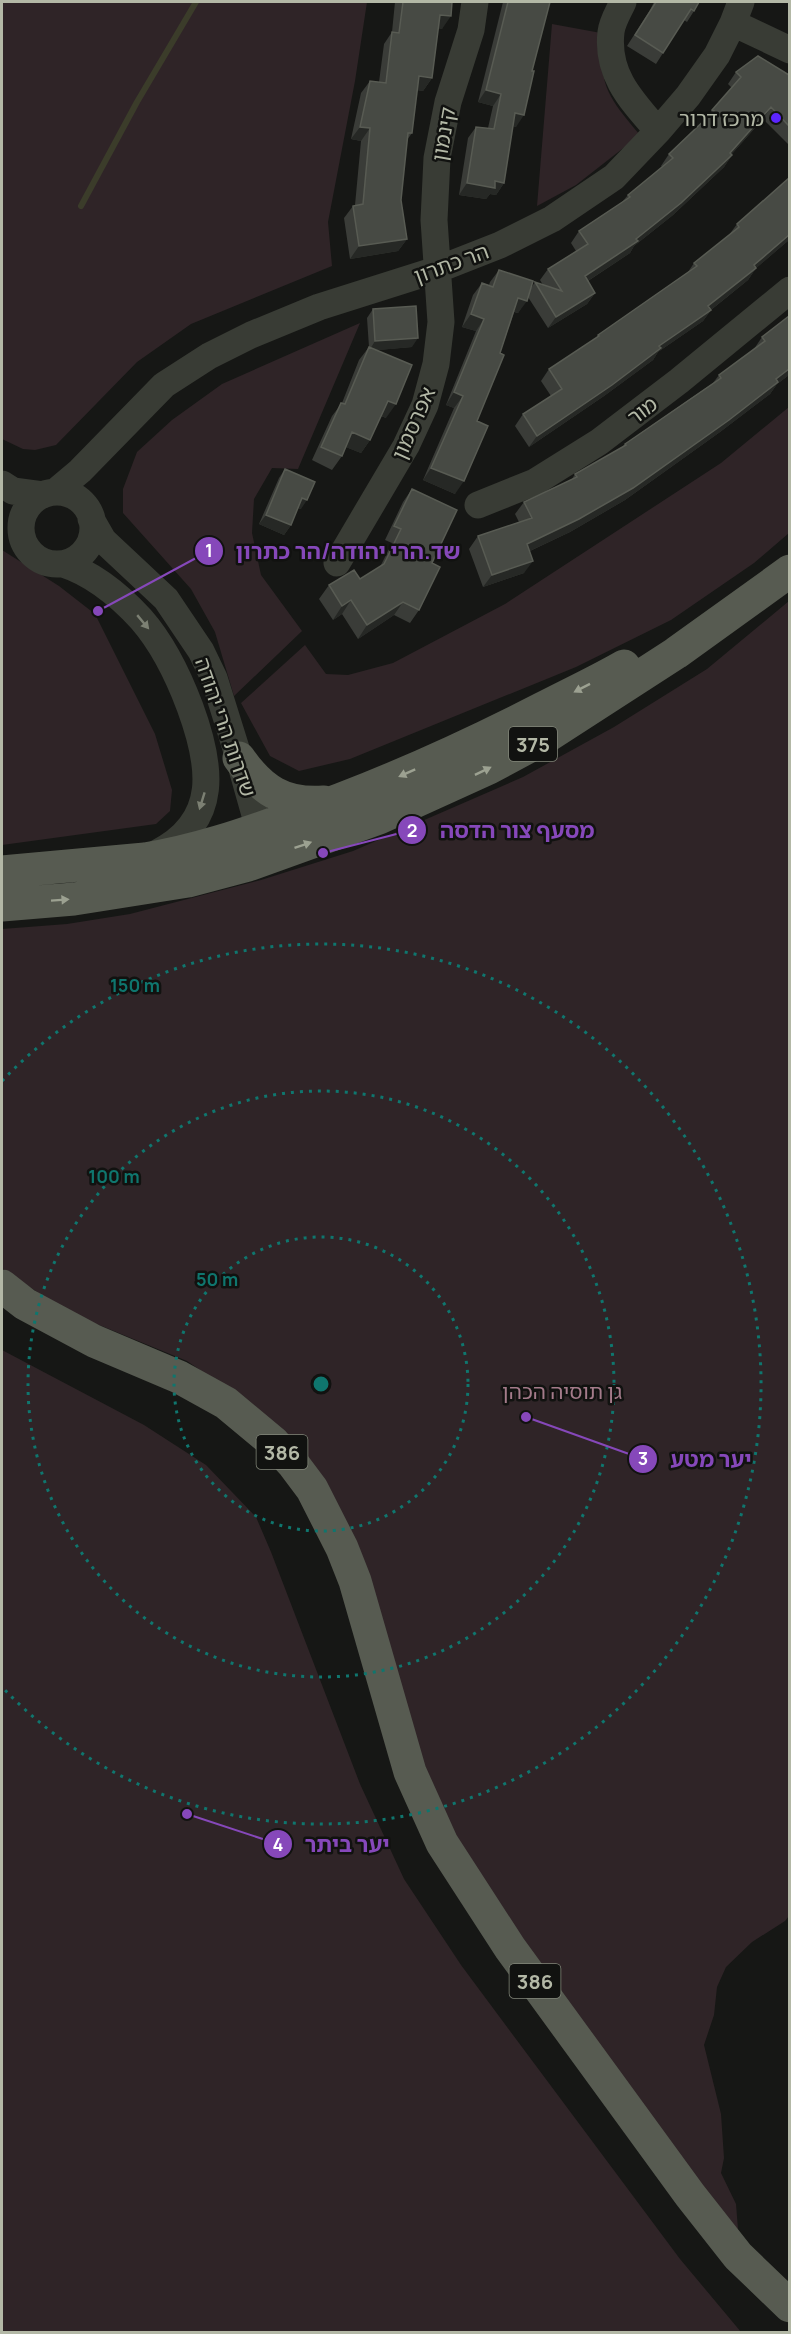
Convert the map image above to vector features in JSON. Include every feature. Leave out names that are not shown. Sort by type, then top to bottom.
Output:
[{"type":"main road","name":"375","points":[[2,872],[145,859],[214,844],[344,800],[491,734],[619,669],[703,618],[789,554]]},
{"type":"main road","name":"375","points":[[2,905],[74,899],[188,881],[248,864],[379,818],[478,773],[595,707],[737,610],[789,571]]},
{"type":"main road","points":[[239,758],[261,784],[277,796],[294,802],[308,803],[344,800]]},
{"type":"main road","name":"386","points":[[2,1286],[25,1304],[94,1341],[179,1377],[226,1403],[267,1437],[294,1465],[312,1489],[342,1548],[355,1581],[410,1772],[442,1843],[510,1948],[690,2195],[738,2256],[789,2306]]},
{"type":"street","name":"קינמון","points":[[439,269],[434,220],[438,158],[448,102],[471,30],[475,2]]},
{"type":"street","points":[[623,2],[611,31],[617,78],[632,101],[658,131]]},
{"type":"street","name":"הר כתרון","points":[[49,494],[69,482],[164,385],[209,356],[251,335],[319,307],[439,269],[500,245],[552,219],[614,177],[688,96],[717,55],[737,12]]},
{"type":"street","points":[[737,12],[789,50]]},
{"type":"street","name":"אפרסמון","points":[[337,563],[406,446],[425,405],[436,364],[441,322],[439,269]]},
{"type":"street","name":"מור","points":[[478,505],[535,482],[599,442],[679,381],[789,290]]},
{"type":"street","name":"הר כתרון","points":[[89,513],[86,490],[91,469],[101,450]]},
{"type":"street","points":[[2,484],[13,491],[68,494],[79,500],[89,513],[92,531],[89,543],[82,554],[63,564],[51,564],[39,560],[29,552],[23,542],[2,522]]},
{"type":"street","points":[[23,542],[20,530],[22,517],[28,506],[49,494]]},
{"type":"street","name":"שדרות הרי יהודה","points":[[89,513],[102,540],[166,599],[187,627],[214,678],[259,829]]},
{"type":"street","name":"שדרות הרי יהודה","points":[[63,564],[80,569],[98,580],[141,620],[173,665],[203,747],[207,776],[205,794],[195,821],[176,843],[145,859]]},
{"type":"street","points":[[248,864],[258,844],[259,829]]},
{"type":"green space","points":[[2,2],[367,2],[355,81],[328,222],[332,266],[191,324],[137,362],[56,445],[35,450],[23,449],[2,439]]},
{"type":"green space","points":[[552,24],[601,33],[602,66],[607,89],[619,110],[640,135],[576,185],[537,206]]},
{"type":"green space","points":[[360,323],[298,469],[272,468],[254,499],[252,533],[261,575],[302,631],[234,696],[215,632],[191,589],[123,513],[123,489],[137,452],[172,420],[222,384]]},
{"type":"green space","points":[[789,407],[789,533],[754,563],[671,620],[576,667],[350,759],[299,771],[270,756],[241,703],[305,645],[326,674],[348,675],[393,663],[505,604],[721,463]]},
{"type":"green space","points":[[2,550],[59,586],[95,614],[155,734],[172,790],[170,811],[156,824],[2,845]]},
{"type":"green space","name":"גן תוסיה הכהן","points":[[789,601],[789,1916],[752,1942],[726,1967],[717,1987],[714,2015],[704,2045],[721,2114],[724,2158],[721,2173],[736,2204],[739,2242],[617,2076],[439,1818],[378,1613],[248,1403],[187,1361],[65,1311],[2,1268],[2,929],[67,924],[130,914],[261,880],[353,851],[523,777],[614,727],[707,669]]},
{"type":"green space","points":[[2,1350],[144,1425],[206,1465],[256,1517],[360,1784],[404,1879],[461,1965],[510,2031],[680,2259],[741,2332],[2,2332]]},
{"type":"building","points":[[403,2],[452,2],[451,16],[440,15],[432,78],[419,76],[412,133],[408,133],[401,200],[407,239],[359,246],[353,206],[363,204],[370,128],[360,127],[370,81],[386,83],[392,32],[399,33]]},
{"type":"building","points":[[508,2],[550,2],[532,71],[534,71],[524,115],[515,113],[504,183],[495,181],[495,188],[467,183],[476,127],[494,129],[501,94],[486,90]]},
{"type":"building","points":[[656,2],[699,2],[694,11],[691,9],[663,53],[635,35]]},
{"type":"building","points":[[758,56],[789,75],[789,126],[771,107],[730,153],[732,155],[681,203],[636,239],[638,241],[585,276],[595,293],[556,317],[535,282],[562,291],[548,269],[588,244],[579,231],[630,197],[628,195],[673,158],[669,154],[714,111],[712,110],[741,77],[736,72]]},
{"type":"building","points":[[789,178],[789,235],[754,265],[756,268],[708,306],[711,310],[659,346],[661,348],[612,385],[537,436],[523,414],[562,389],[549,369],[697,266],[694,263],[739,227],[737,224]]},
{"type":"building","points":[[499,270],[533,281],[527,301],[518,298],[500,353],[504,355],[477,421],[488,426],[464,481],[431,468],[463,396],[454,392],[484,319],[471,314],[482,283],[493,287]]},
{"type":"building","points":[[416,306],[418,338],[375,341],[373,309]]},
{"type":"building","points":[[789,316],[789,369],[776,379],[778,382],[633,488],[579,519],[527,544],[533,561],[492,575],[478,536],[532,518],[524,502],[577,477],[575,474],[626,445],[721,378],[719,375],[765,341],[762,337]]},
{"type":"building","points":[[369,347],[412,365],[396,404],[388,401],[370,440],[352,432],[342,456],[321,447],[341,403],[345,404]]},
{"type":"building","points":[[285,469],[315,482],[307,500],[302,498],[291,525],[266,515]]},
{"type":"building","points":[[412,489],[457,510],[432,563],[440,567],[419,610],[403,602],[367,625],[351,600],[342,606],[329,585],[354,570],[360,579],[384,564],[401,529],[394,526]]},
{"type":"waterway","points":[[81,206],[137,102],[196,2]]},
{"type":"place","name":"מרכז דרור","points":[[776,118]]},
{"type":"place","name":"שד.הרי יהודה/הר כתרון","points":[[98,611]]},
{"type":"place","name":"מסעף צור הדסה","points":[[323,853]]},
{"type":"place","name":"יער מטע","points":[[526,1417]]},
{"type":"place","name":"יער ביתר","points":[[187,1814]]}]
